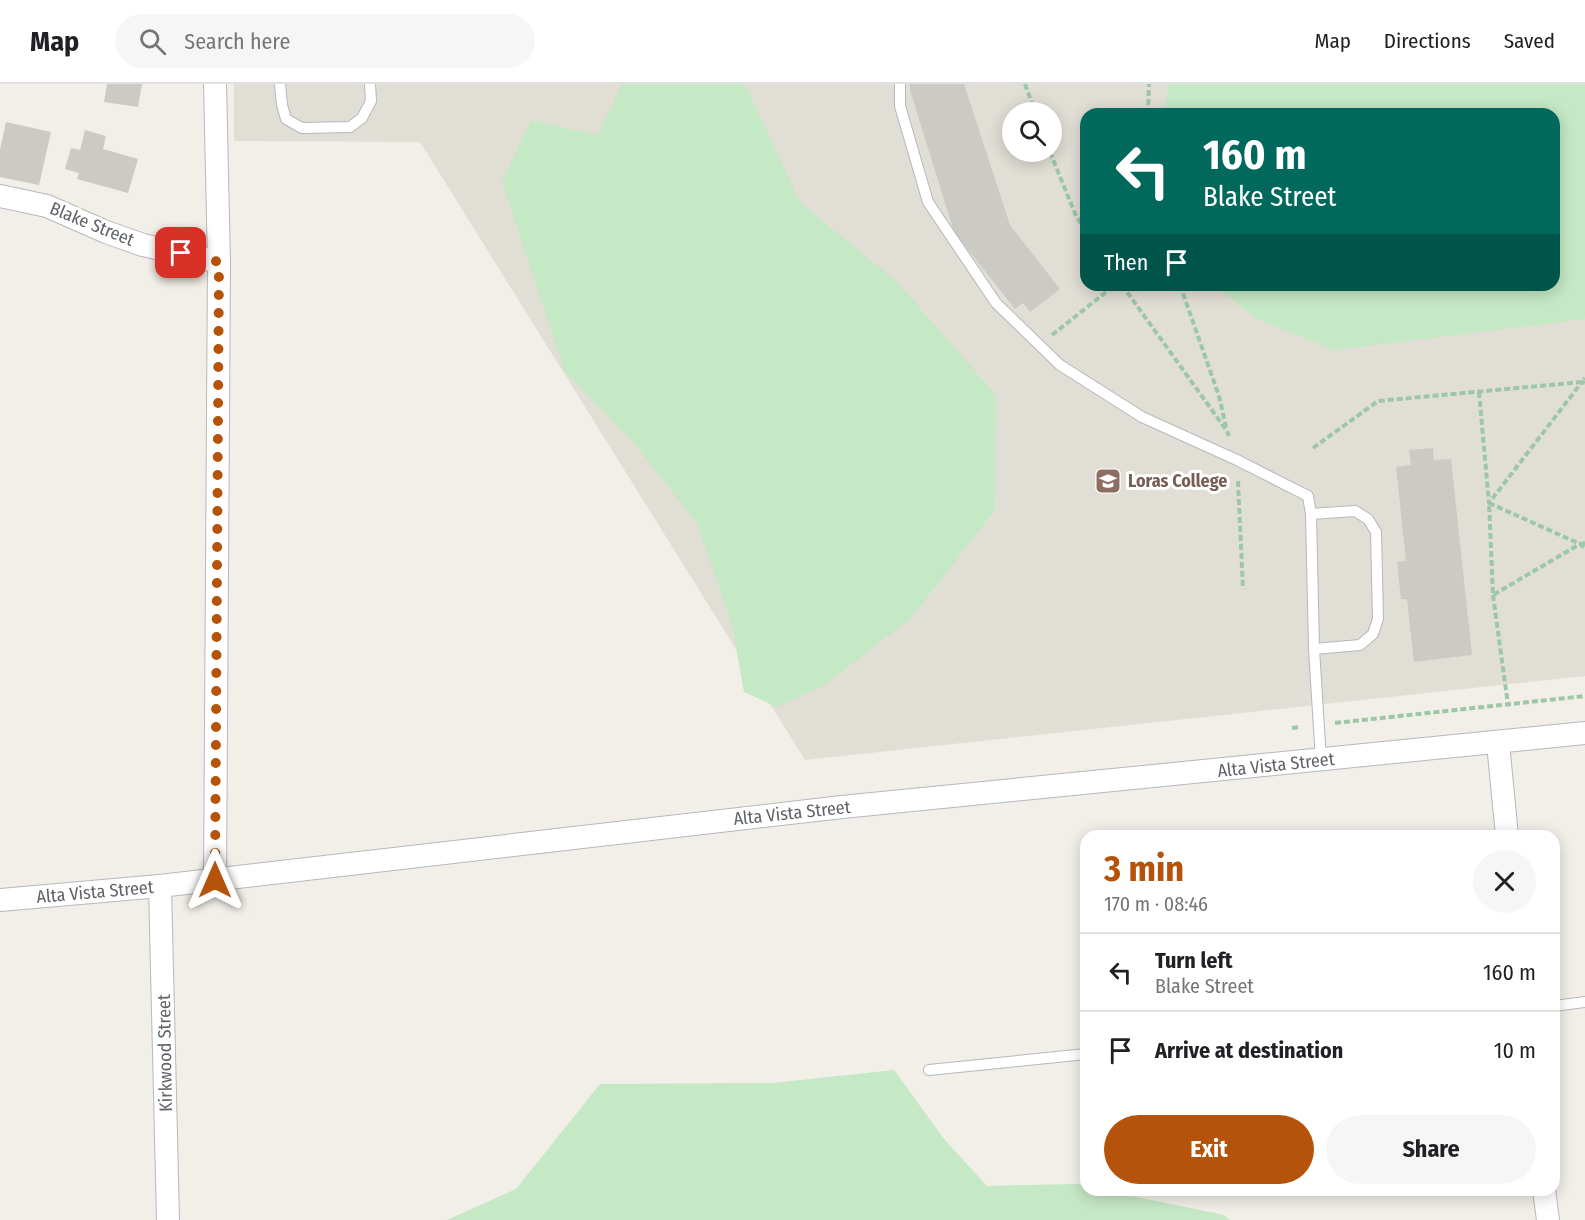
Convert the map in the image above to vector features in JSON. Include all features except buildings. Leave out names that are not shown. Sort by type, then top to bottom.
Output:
[{"type":"street","points":[[215,84],[219,262],[215,880]]},
{"type":"street","name":"Blake Street","points":[[0,196],[47,206],[106,232],[143,245],[219,262]]},
{"type":"street","name":"Alta Vista Street","points":[[0,900],[215,880],[842,807],[1585,733]]},
{"type":"street","points":[[1498,743],[1507,830]]},
{"type":"street","name":"Kirkwood Street","points":[[160,886],[168,1220]]},
{"type":"street","points":[[1545,1196],[1548,1220]]},
{"type":"lane","points":[[280,84],[286,119],[302,128],[350,127],[362,117],[371,101],[370,84]]},
{"type":"lane","points":[[900,84],[900,106],[928,202],[996,303],[1060,365],[1142,417],[1237,460],[1308,496],[1311,514],[1314,649],[1321,760]]},
{"type":"lane","points":[[1311,514],[1355,511],[1368,519],[1376,532],[1378,597],[1378,619],[1373,634],[1360,645],[1314,649]]},
{"type":"lane","points":[[1560,1005],[1585,1002]]},
{"type":"lane","points":[[929,1070],[1080,1055]]},
{"type":"path","points":[[1025,84],[1031,102]]},
{"type":"path","points":[[1148,108],[1149,84]]},
{"type":"path","points":[[1054,162],[1080,222]]},
{"type":"path","points":[[1051,336],[1107,291]]},
{"type":"path","points":[[1182,291],[1219,396],[1227,431]]},
{"type":"path","points":[[1313,448],[1378,401],[1584,381]]},
{"type":"path","points":[[1489,502],[1584,381]]},
{"type":"path","points":[[1479,392],[1489,502],[1493,595],[1508,705]]},
{"type":"path","points":[[1489,502],[1582,543],[1585,548]]},
{"type":"path","points":[[1493,595],[1582,543]]},
{"type":"path","points":[[1292,728],[1585,696]]},
{"type":"shaded area","name":"Loras College","points":[[234,84],[1585,84],[1585,676],[805,760],[420,142],[234,141]]},
{"type":"green space","points":[[622,84],[745,84],[800,202],[897,282],[996,395],[995,510],[911,618],[826,684],[777,707],[744,692],[732,625],[697,523],[633,442],[565,372],[502,182],[531,120],[598,135]]},
{"type":"green space","points":[[1168,84],[1585,84],[1585,319],[1335,350],[1257,319],[1222,291],[1560,291],[1560,108],[1166,108]]},
{"type":"green space","points":[[894,1070],[944,1139],[987,1186],[1077,1184],[1080,1185],[1080,1196],[1132,1196],[1224,1215],[1230,1220],[447,1220],[516,1189],[600,1084],[773,1083]]},
{"type":"place","name":"Loras College","points":[[1108,481]]},
{"type":"route","points":[[181,253],[219,262],[215,880]]}]
